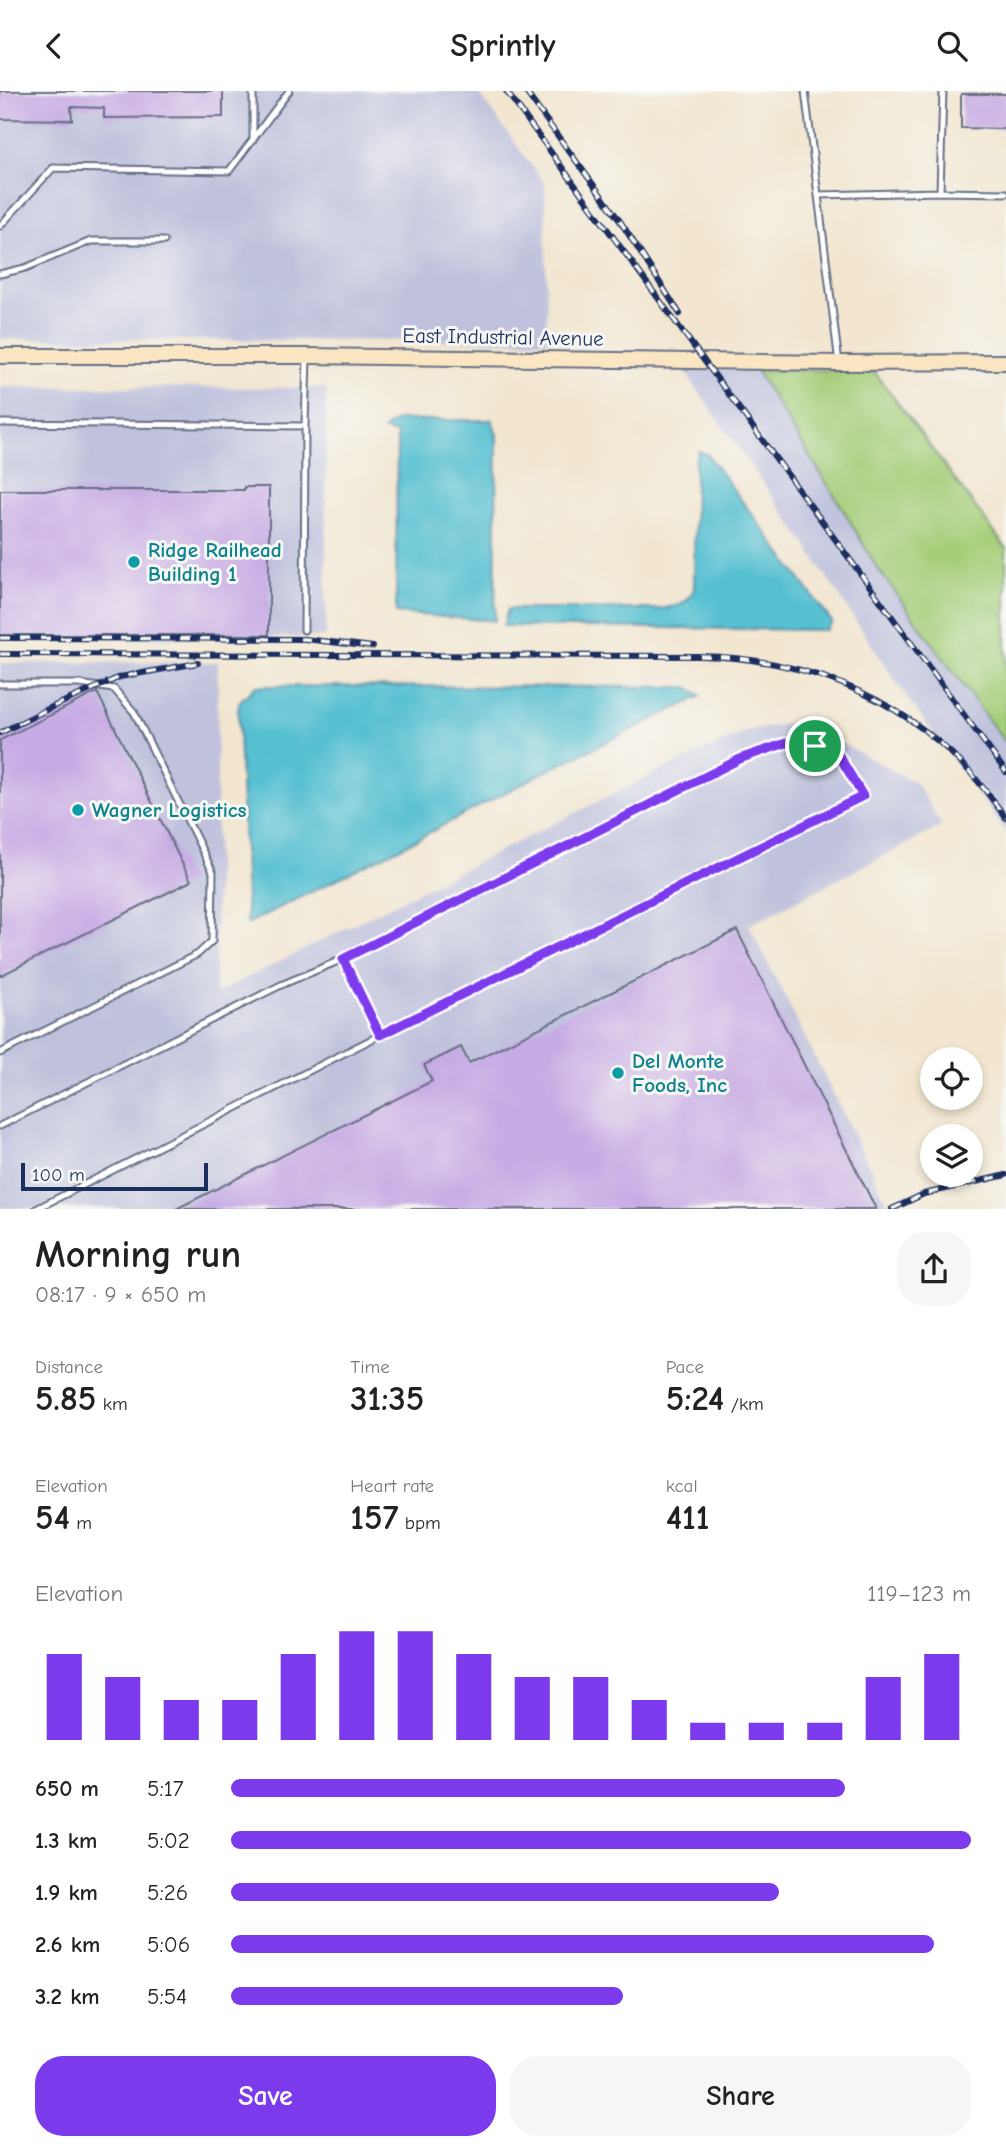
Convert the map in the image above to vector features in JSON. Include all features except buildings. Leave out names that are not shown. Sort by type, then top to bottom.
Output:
[{"type":"street","name":"East Industrial Avenue","points":[[0,356],[1006,362]]},
{"type":"lane","points":[[253,91],[253,140]]},
{"type":"lane","points":[[0,226],[53,169],[229,171],[289,91]]},
{"type":"lane","points":[[805,91],[839,362]]},
{"type":"lane","points":[[939,192],[943,91]]},
{"type":"lane","points":[[818,195],[1006,193]]},
{"type":"lane","points":[[0,275],[25,268],[91,241],[164,241]]},
{"type":"lane","points":[[304,629],[307,356]]},
{"type":"lane","points":[[0,423],[305,426]]},
{"type":"lane","points":[[0,684],[79,684],[114,689],[134,712],[213,872],[212,941],[198,954],[0,1053]]},
{"type":"lane","points":[[0,1126],[281,985],[343,959],[742,758],[786,743],[815,746],[838,754],[863,796],[36,1209]]},
{"type":"lane","points":[[343,959],[380,1035]]},
{"type":"shaded area","points":[[0,91],[477,91],[545,184],[547,341],[0,339]]},
{"type":"shaded area","points":[[682,368],[756,370],[876,566],[1006,744],[1006,832],[900,688],[796,530]]},
{"type":"shaded area","points":[[0,387],[326,388],[326,637],[0,639]]},
{"type":"shaded area","points":[[218,662],[215,994],[645,778],[748,731],[784,724],[832,738],[916,783],[942,826],[749,925],[888,1204],[879,1209],[0,1208],[0,663]]},
{"type":"green space","points":[[756,370],[873,370],[1006,548],[1006,744],[876,566]]},
{"type":"water","points":[[397,420],[492,420],[497,435],[495,621],[396,613],[397,434],[383,430]]},
{"type":"water","points":[[699,451],[707,454],[832,622],[826,630],[503,626],[508,609],[660,609],[685,602],[694,589],[695,462]]},
{"type":"water","points":[[256,686],[688,687],[701,696],[544,772],[247,924],[238,709],[240,701]]},
{"type":"railway","points":[[506,91],[1006,772]]},
{"type":"railway","points":[[525,91],[620,221],[680,314]]},
{"type":"railway","points":[[0,638],[305,639],[373,647]]},
{"type":"railway","points":[[0,654],[738,658],[810,673],[845,685],[878,701],[939,742],[982,786],[1006,818]]},
{"type":"railway","points":[[0,733],[120,677],[198,663]]},
{"type":"railway","points":[[892,1209],[924,1194],[1006,1175]]},
{"type":"place","name":"Ridge Railhead Building 1","points":[[134,562]]},
{"type":"place","name":"Wagner Logistics","points":[[78,810]]},
{"type":"place","name":"Del Monte Foods, Inc","points":[[618,1073]]},
{"type":"route","points":[[786,743],[815,746],[838,754],[863,796],[380,1035],[343,959],[742,758],[786,743]]}]
